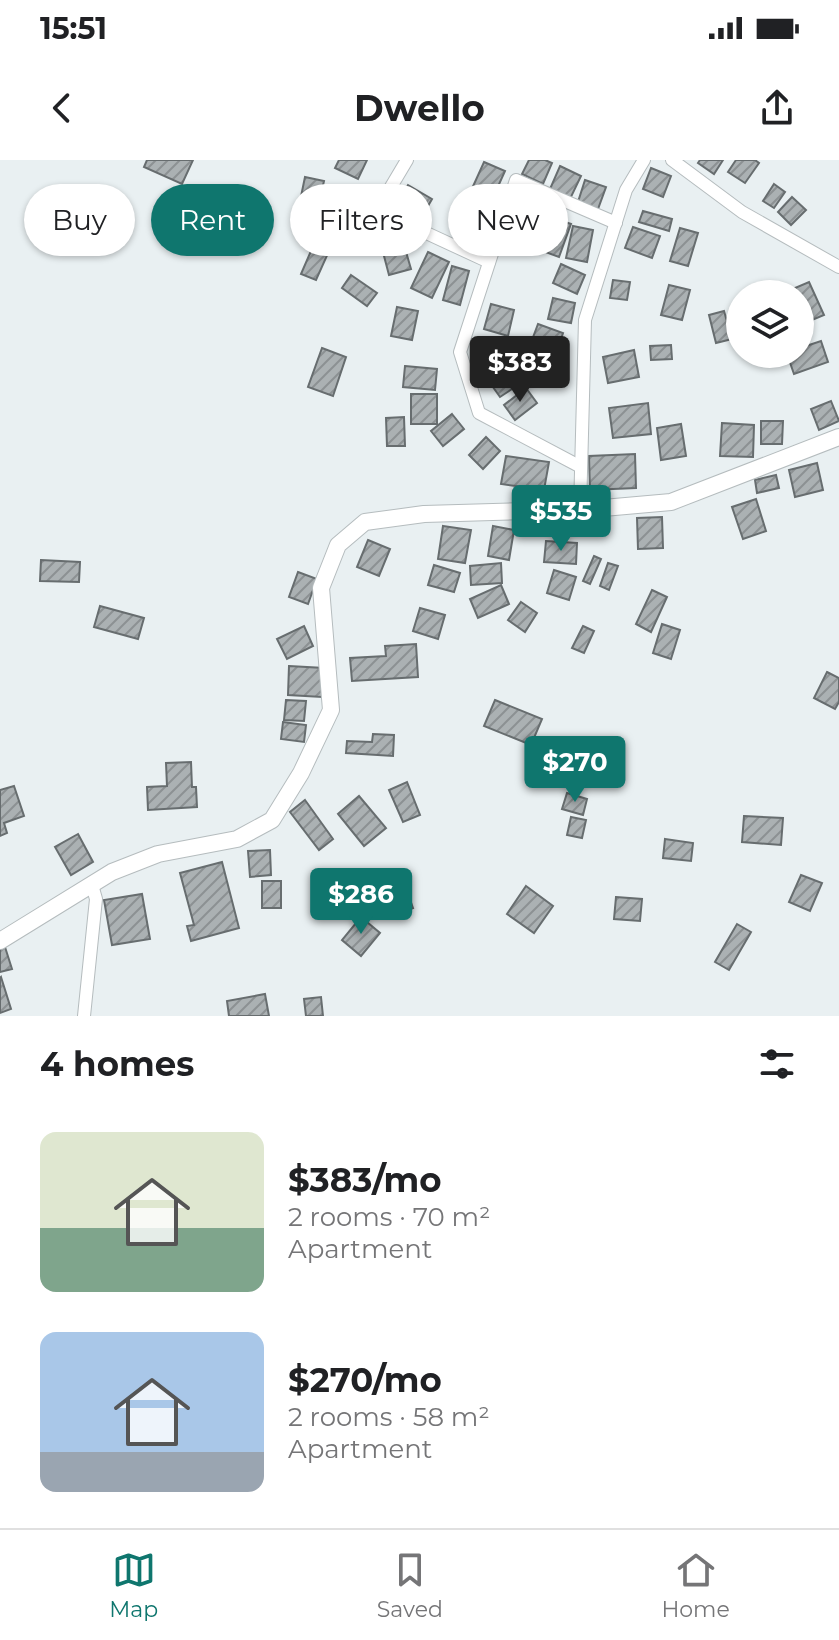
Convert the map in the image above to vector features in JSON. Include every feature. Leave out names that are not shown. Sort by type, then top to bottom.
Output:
[{"type":"street","points":[[407,160],[382,202],[394,218],[489,262]]},
{"type":"street","points":[[580,510],[585,320],[626,190],[644,160]]},
{"type":"street","points":[[672,160],[742,212],[839,267]]},
{"type":"street","points":[[581,467],[479,413],[460,352],[516,180],[616,223]]},
{"type":"street","points":[[0,941],[112,872],[158,854],[237,839],[272,820],[301,773],[331,710],[321,588],[338,545],[365,522],[424,514],[580,510],[671,502],[839,437]]},
{"type":"street","points":[[84,1016],[96,899],[92,885]]},
{"type":"building","points":[[147,160],[193,160],[182,184],[144,167]]},
{"type":"building","points":[[339,160],[367,160],[358,179],[335,168]]},
{"type":"building","points":[[529,160],[552,163],[543,184],[522,174]]},
{"type":"building","points":[[700,160],[723,160],[714,174],[698,163]]},
{"type":"building","points":[[736,160],[755,160],[759,163],[745,183],[728,172]]},
{"type":"building","points":[[484,162],[505,171],[499,184],[474,184]]},
{"type":"building","points":[[560,166],[581,176],[570,199],[568,184],[552,184]]},
{"type":"building","points":[[651,168],[671,176],[663,197],[643,189]]},
{"type":"building","points":[[305,177],[324,181],[323,184],[304,184]]},
{"type":"building","points":[[585,180],[606,187],[598,209],[578,202]]},
{"type":"building","points":[[774,184],[785,192],[774,208],[763,201]]},
{"type":"building","points":[[792,197],[806,210],[791,225],[778,212]]},
{"type":"building","points":[[643,211],[672,219],[669,231],[639,222]]},
{"type":"building","points":[[573,226],[593,230],[587,262],[566,258]]},
{"type":"building","points":[[633,227],[660,236],[652,258],[625,248]]},
{"type":"building","points":[[680,228],[698,233],[688,266],[670,261]]},
{"type":"building","points":[[432,254],[449,262],[432,298],[411,288],[426,256]]},
{"type":"building","points":[[309,256],[327,256],[316,280],[301,274]]},
{"type":"building","points":[[384,256],[407,256],[411,269],[389,275]]},
{"type":"building","points":[[561,264],[585,275],[577,294],[553,283]]},
{"type":"building","points":[[452,266],[469,271],[460,305],[443,300]]},
{"type":"building","points":[[351,275],[377,293],[367,306],[342,288]]},
{"type":"building","points":[[613,280],[630,282],[627,300],[610,298]]},
{"type":"building","points":[[669,285],[690,290],[682,320],[661,315]]},
{"type":"building","points":[[814,293],[824,315],[814,319]]},
{"type":"building","points":[[553,298],[575,303],[571,323],[548,319]]},
{"type":"building","points":[[491,304],[514,310],[508,336],[484,329]]},
{"type":"building","points":[[397,307],[418,311],[412,340],[391,336]]},
{"type":"building","points":[[724,311],[726,340],[716,343],[709,315]]},
{"type":"building","points":[[538,324],[563,333],[558,348],[532,340]]},
{"type":"building","points":[[484,338],[519,348],[514,366],[479,356]]},
{"type":"building","points":[[821,341],[828,362],[814,367],[814,343]]},
{"type":"building","points":[[671,345],[672,359],[651,360],[650,346]]},
{"type":"building","points":[[322,348],[346,357],[333,396],[308,387]]},
{"type":"building","points":[[634,350],[639,377],[608,383],[603,357]]},
{"type":"building","points":[[542,355],[564,363],[558,380],[536,371]]},
{"type":"building","points":[[405,366],[437,369],[435,390],[403,387]]},
{"type":"building","points":[[792,368],[811,368],[794,374]]},
{"type":"building","points":[[500,372],[512,389],[500,397],[488,380]]},
{"type":"building","points":[[526,388],[537,403],[515,420],[504,405]]},
{"type":"building","points":[[411,394],[437,394],[437,424],[411,424]]},
{"type":"building","points":[[831,401],[839,421],[819,430],[811,409]]},
{"type":"building","points":[[648,403],[651,434],[613,438],[609,408]]},
{"type":"building","points":[[452,414],[464,429],[443,446],[431,431]]},
{"type":"building","points":[[404,417],[405,446],[387,446],[386,418]]},
{"type":"building","points":[[761,421],[783,421],[782,444],[761,444]]},
{"type":"building","points":[[722,423],[754,425],[753,457],[720,456]]},
{"type":"building","points":[[681,424],[686,456],[661,460],[657,428]]},
{"type":"building","points":[[486,437],[500,451],[483,469],[469,455]]},
{"type":"building","points":[[635,454],[636,488],[590,490],[589,456]]},
{"type":"building","points":[[506,456],[549,462],[544,490],[501,484]]},
{"type":"building","points":[[817,463],[823,490],[795,497],[789,470]]},
{"type":"building","points":[[776,475],[779,488],[757,493],[755,480]]},
{"type":"building","points":[[756,499],[766,531],[743,539],[732,507]]},
{"type":"building","points":[[662,517],[663,548],[638,549],[637,518]]},
{"type":"building","points":[[443,526],[471,530],[465,563],[438,559]]},
{"type":"building","points":[[493,526],[514,530],[509,560],[488,556]]},
{"type":"building","points":[[368,540],[390,549],[379,576],[357,567]]},
{"type":"building","points":[[546,541],[577,543],[576,564],[544,562]]},
{"type":"building","points":[[594,556],[601,559],[590,584],[583,581]]},
{"type":"building","points":[[41,560],[80,562],[79,582],[40,581]]},
{"type":"building","points":[[501,563],[502,583],[471,585],[470,566]]},
{"type":"building","points":[[608,563],[618,566],[609,590],[600,586]]},
{"type":"building","points":[[434,565],[460,573],[454,592],[428,585]]},
{"type":"building","points":[[554,570],[576,577],[569,600],[547,593]]},
{"type":"building","points":[[298,572],[317,579],[308,604],[289,597]]},
{"type":"building","points":[[501,585],[509,604],[478,618],[470,599]]},
{"type":"building","points":[[652,590],[667,597],[651,632],[636,624]]},
{"type":"building","points":[[521,602],[537,613],[525,632],[508,620]]},
{"type":"building","points":[[100,606],[144,618],[138,639],[94,627]]},
{"type":"building","points":[[420,608],[445,615],[438,639],[413,631]]},
{"type":"building","points":[[662,624],[680,630],[671,659],[653,653]]},
{"type":"building","points":[[304,626],[313,646],[287,659],[277,639]]},
{"type":"building","points":[[583,626],[594,631],[584,653],[572,648]]},
{"type":"building","points":[[416,644],[418,677],[352,681],[350,658],[386,656],[385,646]]},
{"type":"building","points":[[289,666],[324,668],[322,697],[288,695]]},
{"type":"building","points":[[827,672],[839,678],[839,702],[835,709],[814,698]]},
{"type":"building","points":[[286,700],[306,701],[304,721],[284,720]]},
{"type":"building","points":[[495,700],[542,719],[531,745],[484,726]]},
{"type":"building","points":[[283,722],[306,725],[304,742],[281,739]]},
{"type":"building","points":[[373,734],[394,735],[393,756],[346,753],[347,741],[372,742]]},
{"type":"building","points":[[191,762],[197,807],[148,810],[147,787],[167,786],[166,763]]},
{"type":"building","points":[[407,782],[420,815],[403,822],[389,790]]},
{"type":"building","points":[[14,786],[24,816],[4,823],[7,833],[0,836],[0,790]]},
{"type":"building","points":[[567,793],[587,799],[583,815],[562,809]]},
{"type":"building","points":[[359,796],[386,828],[364,846],[338,814]]},
{"type":"building","points":[[305,800],[333,839],[319,850],[290,812]]},
{"type":"building","points":[[744,816],[783,818],[781,845],[742,842]]},
{"type":"building","points":[[571,817],[586,820],[582,838],[567,835]]},
{"type":"building","points":[[78,834],[93,862],[71,875],[55,847]]},
{"type":"building","points":[[665,839],[693,843],[691,861],[663,858]]},
{"type":"building","points":[[270,850],[271,875],[250,877],[248,851]]},
{"type":"building","points":[[222,862],[239,928],[191,941],[187,926],[194,925],[180,873]]},
{"type":"building","points":[[801,875],[822,883],[810,911],[789,902]]},
{"type":"building","points":[[262,881],[281,881],[281,908],[262,908]]},
{"type":"building","points":[[405,885],[413,908],[395,914],[387,891]]},
{"type":"building","points":[[526,886],[553,906],[534,933],[507,914]]},
{"type":"building","points":[[142,894],[150,939],[112,945],[104,900]]},
{"type":"building","points":[[616,897],[642,899],[640,921],[614,919]]},
{"type":"building","points":[[361,917],[380,933],[361,956],[342,940]]},
{"type":"building","points":[[737,924],[751,932],[729,970],[715,962]]},
{"type":"building","points":[[5,947],[12,969],[0,972],[0,949]]},
{"type":"building","points":[[0,978],[11,1009],[0,1013]]},
{"type":"building","points":[[265,994],[269,1016],[229,1016],[227,1001]]},
{"type":"building","points":[[321,997],[323,1016],[306,1016],[304,999]]}]
